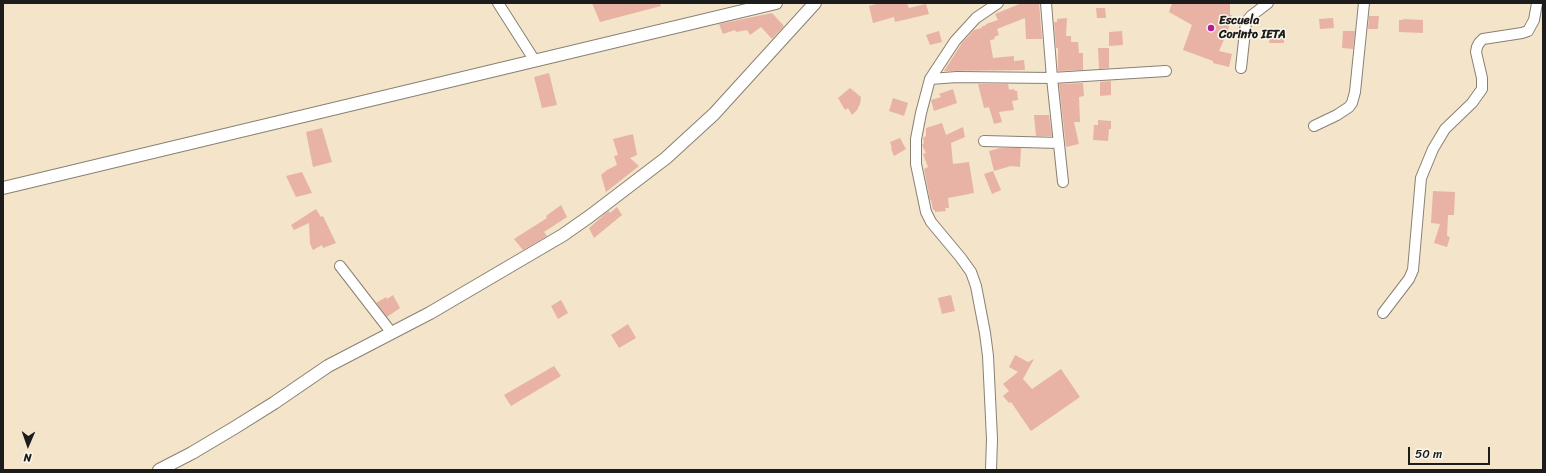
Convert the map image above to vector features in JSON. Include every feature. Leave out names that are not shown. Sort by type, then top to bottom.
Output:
[{"type":"street","points":[[498,3],[536,61]]},
{"type":"street","points":[[3,188],[776,3]]},
{"type":"street","points":[[159,470],[192,453],[234,428],[328,366],[430,313],[563,235],[624,191],[666,158],[714,114],[815,3]]},
{"type":"street","points":[[991,470],[992,439],[988,356],[976,286],[968,267],[928,219],[916,164],[916,139],[920,113],[930,78],[955,41],[976,18],[998,3]]},
{"type":"street","points":[[1046,3],[1063,182]]},
{"type":"street","points":[[1242,68],[1246,22],[1251,16],[1268,3]]},
{"type":"street","points":[[1314,126],[1337,115],[1349,107],[1352,103],[1355,92],[1364,3]]},
{"type":"street","points":[[1383,313],[1408,279],[1412,270],[1421,178],[1433,149],[1445,129],[1472,103],[1481,92],[1482,78],[1476,52],[1479,43],[1488,38],[1528,31],[1534,20],[1537,3]]},
{"type":"street","points":[[930,78],[1052,78],[1166,71]]},
{"type":"street","points":[[984,141],[1059,143]]},
{"type":"street","points":[[340,266],[391,332]]},
{"type":"building","points":[[592,3],[660,3],[661,6],[600,22]]},
{"type":"building","points":[[880,3],[907,3],[909,8],[926,4],[929,14],[895,22],[894,17],[873,23],[869,6]]},
{"type":"building","points":[[1022,3],[1039,3],[1042,39],[1026,39],[1025,18],[997,29],[999,35],[994,37],[995,39],[990,40],[993,58],[1014,56],[1014,61],[1024,60],[1025,70],[944,71],[962,43],[974,30],[982,28],[981,27],[986,24],[998,20],[995,14]]},
{"type":"building","name":"Escuela Corinto IETA","points":[[1172,3],[1230,4],[1230,15],[1232,15],[1228,30],[1219,51],[1232,54],[1229,67],[1213,63],[1213,61],[1183,50],[1192,25],[1169,12]]},
{"type":"building","points":[[1096,8],[1105,8],[1106,18],[1097,18]]},
{"type":"building","points":[[772,13],[784,26],[772,39],[761,27],[750,35],[747,30],[736,32],[735,30],[723,34],[719,24]]},
{"type":"building","points":[[1369,16],[1379,16],[1378,29],[1368,29]]},
{"type":"building","points":[[1067,18],[1066,36],[1071,36],[1071,42],[1078,42],[1079,53],[1083,53],[1083,70],[1058,71],[1058,48],[1056,48],[1054,22],[1057,22],[1057,19]]},
{"type":"building","points":[[1333,18],[1334,28],[1320,29],[1319,19]]},
{"type":"building","points":[[1399,20],[1423,20],[1423,33],[1399,32]]},
{"type":"building","points":[[939,31],[942,42],[930,45],[926,35]]},
{"type":"building","points":[[1122,31],[1123,45],[1109,46],[1109,32]]},
{"type":"building","points":[[1343,31],[1355,31],[1353,49],[1342,48]]},
{"type":"building","points":[[1270,33],[1284,33],[1284,43],[1269,43]]},
{"type":"building","points":[[1098,48],[1109,48],[1109,68],[1099,69]]},
{"type":"building","points":[[549,73],[557,105],[542,108],[534,77]]},
{"type":"building","points":[[1111,81],[1111,95],[1100,96],[1100,82]]},
{"type":"building","points":[[1083,83],[1084,96],[1079,97],[1080,122],[1074,122],[1079,144],[1066,147],[1059,84]]},
{"type":"building","points":[[978,84],[1008,84],[1009,90],[1014,89],[1017,91],[1018,100],[1012,101],[1014,110],[999,112],[1002,122],[994,124],[989,107],[984,108]]},
{"type":"building","points":[[850,88],[861,97],[857,110],[852,115],[848,108],[845,110],[838,98]]},
{"type":"building","points":[[953,89],[957,103],[934,111],[931,100],[941,97],[939,94]]},
{"type":"building","points":[[893,98],[908,103],[904,116],[889,111]]},
{"type":"building","points":[[1034,115],[1049,115],[1052,136],[1036,136]]},
{"type":"building","points":[[1098,120],[1111,121],[1108,141],[1093,140],[1094,125],[1098,125]]},
{"type":"building","points":[[942,123],[946,135],[963,127],[965,137],[951,143],[953,164],[969,162],[974,193],[948,198],[949,208],[945,208],[946,211],[935,212],[930,200],[924,169],[928,167],[923,154],[926,153],[922,145],[924,143],[923,138],[926,136],[926,128]]},
{"type":"building","points":[[322,128],[332,162],[313,167],[306,132]]},
{"type":"building","points":[[633,134],[637,155],[630,158],[639,166],[606,192],[601,175],[617,165],[614,156],[618,155],[613,139]]},
{"type":"building","points":[[900,138],[906,149],[894,156],[890,142]]},
{"type":"building","points":[[1000,148],[1021,148],[1020,167],[1011,166],[994,171],[989,151]]},
{"type":"building","points":[[993,171],[1001,190],[992,194],[984,174]]},
{"type":"building","points":[[302,172],[312,193],[296,197],[286,176]]},
{"type":"building","points":[[1433,191],[1455,192],[1454,215],[1448,215],[1447,236],[1450,237],[1447,247],[1434,243],[1440,224],[1431,223]]},
{"type":"building","points":[[561,205],[567,217],[544,232],[547,236],[523,250],[514,239],[547,218],[546,216]]},
{"type":"building","points":[[617,207],[622,215],[594,238],[589,228],[606,213],[609,211],[610,213]]},
{"type":"building","points":[[316,209],[321,217],[323,216],[336,243],[323,248],[322,245],[313,250],[310,244],[309,223],[294,230],[291,225]]},
{"type":"building","points":[[393,295],[400,308],[387,317],[376,303]]},
{"type":"building","points":[[951,295],[955,311],[942,314],[938,298]]},
{"type":"building","points":[[561,300],[568,313],[558,319],[551,306]]},
{"type":"building","points":[[628,324],[636,338],[619,348],[611,335]]},
{"type":"building","points":[[1015,355],[1028,362],[1034,359],[1023,379],[1032,389],[1061,369],[1080,397],[1031,431],[1011,402],[1009,403],[1003,396],[1009,391],[1003,384],[1018,372],[1009,367]]},
{"type":"building","points":[[554,366],[561,376],[511,406],[504,395]]},
{"type":"place","name":"Escuela Corinto IETA","points":[[1211,28]]}]
